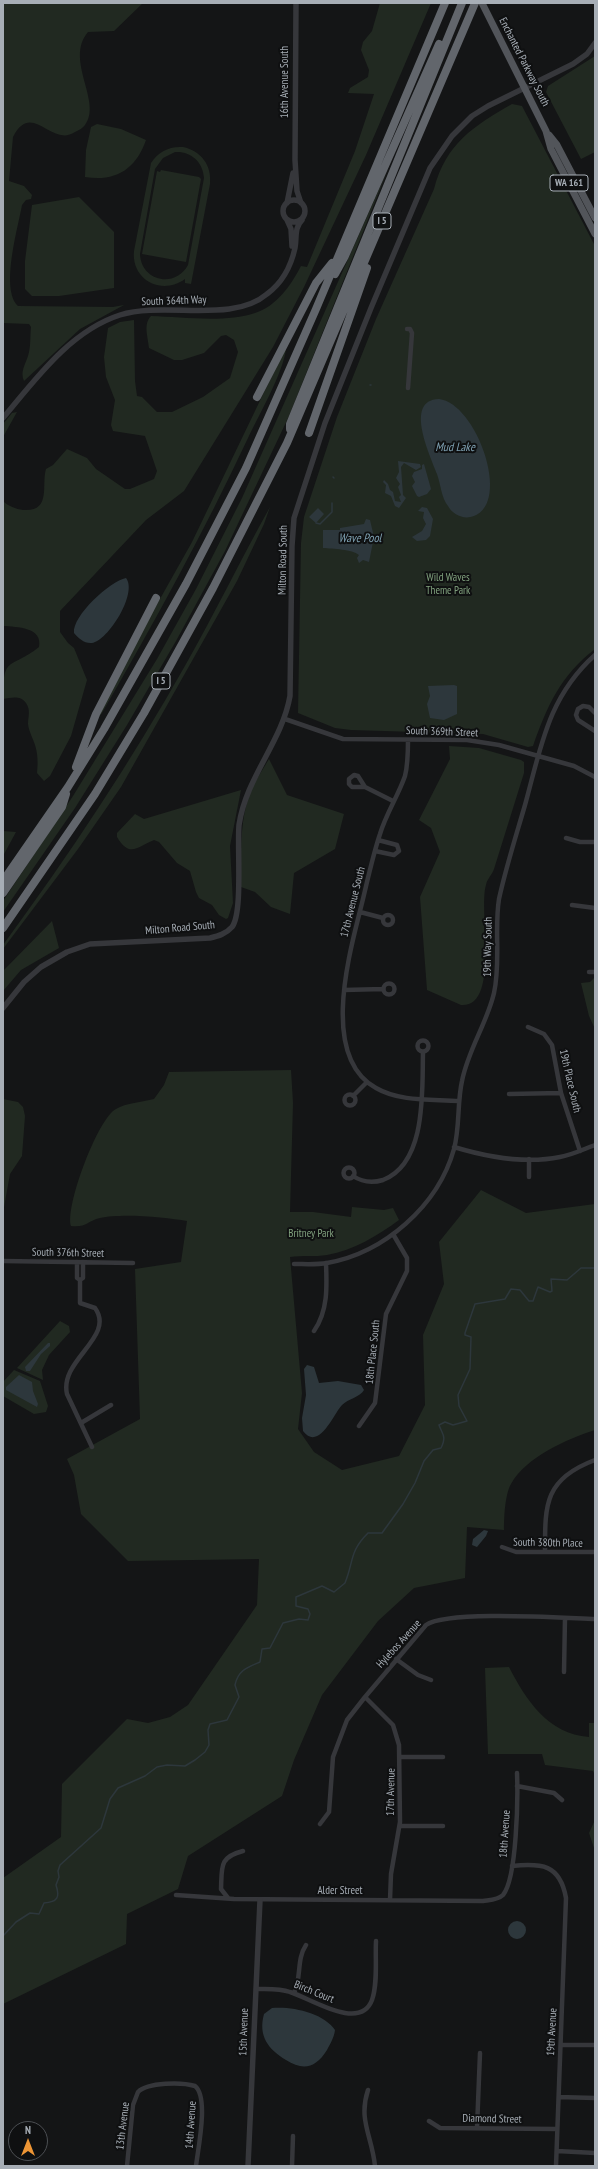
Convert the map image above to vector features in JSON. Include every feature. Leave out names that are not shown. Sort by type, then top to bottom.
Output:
[{"type":"highway","name":"I 5","points":[[3,881],[68,787],[104,729],[186,584],[246,468],[316,309],[445,3]]},
{"type":"highway","name":"I 5","points":[[316,309],[345,256],[457,3]]},
{"type":"highway","name":"I 5","points":[[290,438],[290,424],[462,3]]},
{"type":"highway","name":"I 5","points":[[3,928],[95,794],[144,713],[214,588],[290,438],[475,3]]},
{"type":"highway","points":[[309,434],[394,194]]},
{"type":"highway","points":[[257,397],[316,283],[338,256]]},
{"type":"highway","points":[[72,779],[93,721],[156,598]]},
{"type":"highway","name":"I 5","points":[[3,893],[62,807],[68,787]]},
{"type":"highway","name":"I 5","points":[[3,921],[17,909]]},
{"type":"main road","name":"Enchanted Parkway South","points":[[482,3],[526,88],[546,131],[551,149],[595,234]]},
{"type":"main road","name":"Enchanted Parkway South","points":[[546,131],[557,145],[595,218]]},
{"type":"street","name":"16th Avenue South","points":[[296,3],[295,160],[297,191],[301,203]]},
{"type":"street","name":"Milton Road South","points":[[3,1008],[24,982],[41,967],[67,952],[90,944],[210,938],[222,935],[232,927],[237,911],[238,835],[242,809],[254,777],[286,719],[290,696],[292,546],[294,518],[325,423],[374,301],[438,154],[452,136],[472,116],[488,106],[526,88],[584,57],[595,43]]},
{"type":"street","name":"16th Avenue South","points":[[288,203],[295,160]]},
{"type":"street","points":[[295,200],[301,203],[305,211],[302,220],[294,222],[287,220],[283,210],[288,203],[295,200]]},
{"type":"street","name":"South 364th Way","points":[[287,220],[291,234],[292,259]]},
{"type":"street","name":"South 364th Way","points":[[3,418],[56,358],[79,337],[100,324],[122,315],[146,310],[226,310],[253,304],[267,295],[289,268],[297,229],[302,220]]},
{"type":"street","points":[[407,329],[410,329],[412,333],[408,388]]},
{"type":"street","name":"19th Way South","points":[[393,1234],[413,1216],[431,1195],[444,1173],[454,1147],[462,1081],[468,1058],[494,992],[497,968],[496,920],[499,899],[538,756],[549,720],[560,697],[574,675],[595,655]]},
{"type":"street","points":[[595,713],[589,707],[583,706],[579,708],[576,715],[578,720],[595,731]]},
{"type":"street","name":"South 369th Street","points":[[286,719],[343,739],[467,740],[498,745],[574,766],[595,777]]},
{"type":"street","name":"17th Avenue South","points":[[367,1082],[350,1055],[345,1040],[344,990],[348,957],[378,840],[405,775],[408,740]]},
{"type":"street","points":[[365,787],[393,801]]},
{"type":"street","points":[[566,838],[580,842],[595,842]]},
{"type":"street","points":[[375,851],[394,855],[399,851],[397,845],[378,840]]},
{"type":"street","points":[[572,905],[595,908]]},
{"type":"street","points":[[360,912],[383,918]]},
{"type":"street","points":[[589,972],[595,972]]},
{"type":"street","points":[[344,990],[383,989]]},
{"type":"street","name":"19th Place South","points":[[528,1027],[542,1033],[551,1044],[561,1093],[580,1151]]},
{"type":"street","points":[[353,1176],[364,1181],[378,1181],[391,1176],[399,1169],[408,1156],[418,1133],[422,1098],[423,1052]]},
{"type":"street","points":[[354,1096],[367,1082],[387,1093],[406,1098],[459,1101]]},
{"type":"street","points":[[509,1094],[561,1093]]},
{"type":"street","points":[[454,1147],[490,1157],[557,1158],[595,1145]]},
{"type":"street","points":[[529,1158],[529,1176]]},
{"type":"street","points":[[294,1264],[326,1264],[370,1248],[393,1234]]},
{"type":"street","name":"18th Place South","points":[[359,1426],[375,1403],[386,1314],[407,1271],[406,1258],[393,1234]]},
{"type":"street","name":"South 376th Street","points":[[3,1261],[133,1263]]},
{"type":"street","points":[[77,1262],[77,1278],[80,1280],[80,1303],[95,1308],[99,1314],[99,1328],[95,1338],[71,1370],[66,1380],[67,1394],[92,1447]]},
{"type":"street","points":[[80,1280],[83,1278],[84,1262]]},
{"type":"street","points":[[314,1331],[322,1320],[327,1285],[326,1264]]},
{"type":"street","points":[[81,1423],[111,1405]]},
{"type":"street","points":[[545,1552],[545,1511],[552,1490],[565,1478],[595,1460]]},
{"type":"street","name":"South 380th Place","points":[[502,1548],[513,1552],[595,1552]]},
{"type":"street","name":"Hylebos Avenue","points":[[320,1824],[326,1817],[329,1810],[332,1762],[337,1743],[347,1720],[422,1629],[439,1619],[463,1617],[595,1619]]},
{"type":"street","points":[[564,1672],[565,1618]]},
{"type":"street","points":[[396,1659],[418,1675],[431,1680]]},
{"type":"street","name":"17th Avenue","points":[[365,1697],[393,1725],[399,1740],[400,1826],[392,1874],[390,1900]]},
{"type":"street","points":[[400,1757],[443,1757]]},
{"type":"street","name":"18th Avenue","points":[[503,1894],[509,1882],[512,1866],[518,1773]]},
{"type":"street","points":[[518,1786],[554,1793],[562,1800]]},
{"type":"street","points":[[400,1826],[444,1826]]},
{"type":"street","points":[[228,1898],[221,1889],[224,1862],[230,1854],[243,1851]]},
{"type":"street","name":"19th Avenue","points":[[512,1866],[532,1864],[545,1867],[560,1882],[566,1898],[556,2166]]},
{"type":"street","name":"Alder Street","points":[[176,1896],[260,1900],[483,1901],[496,1899],[503,1894]]},
{"type":"street","name":"15th Avenue","points":[[248,2166],[260,1900]]},
{"type":"street","name":"Birch Court","points":[[256,1989],[283,1990],[343,2013],[358,2013],[365,2009],[371,2002],[374,1992],[376,1941]]},
{"type":"street","points":[[294,1993],[298,1982],[300,1955],[306,1945]]},
{"type":"street","points":[[561,2045],[595,2045]]},
{"type":"street","points":[[478,2128],[480,2053]]},
{"type":"street","name":"13th Avenue","points":[[127,2166],[133,2105],[140,2090],[155,2085],[188,2084],[197,2087]]},
{"type":"street","name":"14th Avenue","points":[[196,2166],[202,2104],[201,2093],[197,2087]]},
{"type":"street","points":[[368,2090],[363,2107],[363,2116],[372,2145],[375,2166]]},
{"type":"street","points":[[559,2097],[595,2098]]},
{"type":"street","name":"Diamond Street","points":[[429,2121],[440,2128],[557,2129]]},
{"type":"street","points":[[292,2166],[293,2136]]},
{"type":"street","points":[[556,2151],[595,2153]]},
{"type":"green space","points":[[3,3],[143,3],[114,31],[88,32],[82,43],[80,55],[81,68],[90,105],[89,116],[84,126],[81,129],[66,135],[58,134],[35,123],[27,123],[20,127],[13,137],[9,181],[24,186],[32,195],[31,199],[26,200],[22,205],[14,243],[10,273],[10,286],[13,298],[18,306],[113,307],[124,305],[80,329],[24,381],[23,372],[29,353],[31,327],[29,324],[3,323]]},
{"type":"green space","points":[[380,3],[431,3],[366,155],[304,287],[273,347],[184,491],[146,520],[60,611],[60,632],[68,643],[74,648],[87,680],[71,736],[50,776],[44,781],[37,773],[37,752],[28,724],[28,706],[24,700],[18,698],[3,699],[3,685],[7,669],[10,665],[39,647],[39,640],[37,635],[28,629],[3,626],[3,501],[12,507],[23,510],[38,507],[44,496],[46,469],[53,465],[67,449],[87,458],[96,469],[125,489],[130,489],[154,479],[157,471],[145,436],[113,431],[111,425],[115,400],[106,377],[104,357],[108,328],[120,322],[134,320],[135,381],[137,396],[142,397],[157,412],[172,412],[203,397],[230,378],[238,352],[234,340],[226,335],[221,336],[204,353],[182,360],[174,360],[149,348],[147,323],[151,316],[218,319],[255,313],[263,310],[277,300],[293,280],[301,266],[307,267],[355,151],[374,94],[348,93],[350,88],[368,77],[369,70],[361,50],[363,42],[372,31]]},
{"type":"green space","points":[[595,56],[595,152],[581,159],[546,92],[548,86]]},
{"type":"green space","name":"Wild Waves Theme Park","points":[[512,104],[522,106],[595,246],[595,649],[573,670],[556,692],[533,746],[528,747],[483,734],[351,730],[335,728],[298,713],[301,543],[304,517],[337,417],[376,319],[446,159],[463,138],[474,128]]},
{"type":"green space","points":[[97,124],[121,129],[146,140],[137,159],[123,171],[106,177],[85,177],[86,150],[91,127]]},
{"type":"green space","points":[[178,147],[189,149],[200,155],[207,165],[210,184],[191,284],[185,283],[185,279],[176,284],[167,286],[158,285],[143,277],[137,270],[134,261],[134,251],[151,163],[164,150]],"holes":[[[175,152],[186,153],[199,162],[204,178],[188,265],[182,273],[175,277],[160,279],[152,276],[146,270],[142,263],[140,254],[155,169],[163,158]]]},
{"type":"green space","points":[[389,167],[289,416],[225,551],[176,641],[127,725],[75,808],[3,912],[3,901],[73,796],[157,659],[196,589],[242,498]]},
{"type":"green space","points":[[161,170],[199,177],[201,179],[186,262],[142,254],[157,171],[160,172]]},
{"type":"green space","points":[[79,197],[114,232],[114,288],[59,296],[32,296],[25,289],[25,261],[32,205]]},
{"type":"green space","points":[[286,349],[284,359],[270,394],[214,508],[159,611],[102,713],[94,723],[111,686],[192,542]]},
{"type":"green space","points":[[17,412],[3,437],[3,424],[12,413]]},
{"type":"green space","points":[[270,507],[264,524],[237,581],[121,787],[78,849],[3,949],[3,945],[99,808],[165,701],[197,645]]},
{"type":"green space","points":[[449,746],[479,748],[524,762],[524,773],[494,869],[486,885],[484,897],[486,955],[481,991],[473,1002],[461,1005],[427,990],[420,897],[440,852],[431,828],[419,820],[450,759]]},
{"type":"green space","points":[[269,759],[287,795],[344,814],[335,849],[294,873],[290,914],[271,907],[255,892],[241,887],[242,835],[245,810],[253,786]]},
{"type":"green space","points":[[241,790],[230,846],[233,903],[228,918],[226,919],[219,915],[212,905],[199,898],[190,871],[177,863],[159,842],[154,840],[134,849],[130,849],[126,848],[117,837],[117,833],[135,814],[144,819]]},
{"type":"green space","points":[[3,831],[16,832],[3,856]]},
{"type":"green space","points":[[52,921],[59,948],[21,970],[3,991],[3,971]]},
{"type":"green space","points":[[595,977],[595,1029],[589,1016],[581,983],[590,982]]},
{"type":"green space","name":"Britney Park","points":[[291,1070],[293,1103],[290,1212],[313,1212],[351,1217],[352,1207],[384,1210],[393,1208],[399,1220],[374,1237],[347,1250],[327,1255],[290,1257],[302,1393],[298,1429],[314,1452],[342,1470],[399,1456],[425,1405],[423,1335],[444,1284],[439,1242],[481,1190],[526,1213],[595,1204],[595,1430],[572,1438],[548,1450],[527,1465],[518,1474],[511,1484],[507,1494],[504,1530],[467,1527],[465,1578],[414,1588],[378,1621],[322,1695],[294,1760],[282,1796],[188,1856],[178,1889],[127,1914],[126,1944],[3,2004],[3,1878],[61,1837],[62,1784],[127,1719],[148,1723],[170,1717],[188,1705],[257,1605],[259,1559],[128,1561],[81,1514],[74,1475],[67,1459],[140,1419],[135,1269],[181,1262],[187,1221],[156,1217],[120,1216],[100,1218],[80,1226],[71,1226],[70,1216],[73,1201],[84,1163],[101,1128],[109,1116],[120,1107],[154,1099],[164,1085],[169,1072]]},
{"type":"green space","points":[[3,1099],[18,1102],[23,1107],[25,1116],[22,1156],[10,1174],[3,1213]]},
{"type":"green space","points":[[60,1321],[69,1326],[70,1332],[49,1355],[42,1370],[43,1380],[17,1368]]},
{"type":"green space","points":[[14,1370],[40,1381],[48,1406],[46,1412],[34,1414],[3,1396],[3,1382]]},
{"type":"green space","points":[[509,1667],[531,1703],[550,1722],[574,1734],[589,1737],[589,1723],[595,1723],[595,1775],[593,1771],[545,1765],[542,1754],[488,1754],[485,1668]]},
{"type":"green space","points":[[595,1820],[595,1851],[589,1833]]},
{"type":"water","name":"Mud Lake","points":[[439,399],[453,405],[465,417],[476,434],[485,454],[489,474],[490,492],[485,507],[474,516],[459,516],[450,509],[442,495],[437,474],[422,430],[421,419],[423,409],[428,402]]},
{"type":"water","points":[[398,461],[420,464],[421,467],[416,470],[404,463],[401,467],[403,495],[406,498],[399,508],[395,506],[391,496],[385,493],[386,485],[383,482],[384,480],[388,484],[390,490],[393,492],[395,501],[401,502],[399,497],[401,495],[398,487],[400,484],[396,478],[399,472]]},
{"type":"water","points":[[424,464],[431,489],[427,494],[419,497],[412,486],[415,482],[412,476],[414,472],[422,469],[422,465]]},
{"type":"water","points":[[422,507],[427,508],[433,519],[430,536],[426,540],[417,541],[412,537],[422,531],[426,524],[423,518],[424,512],[418,511]]},
{"type":"water","points":[[318,508],[324,514],[316,523],[309,517]]},
{"type":"water","name":"Wave Pool","points":[[366,519],[370,520],[374,537],[369,562],[363,560],[359,563],[357,558],[359,555],[356,553],[323,548],[323,530],[340,530],[340,528],[364,524]]},
{"type":"water","points":[[126,578],[129,585],[128,594],[125,605],[113,626],[99,640],[92,643],[84,642],[74,633],[75,626],[79,618],[85,609],[102,592],[111,585]]},
{"type":"water","points":[[428,686],[457,686],[457,714],[444,720],[430,718],[427,704],[430,696]]},
{"type":"water","points":[[48,1343],[50,1343],[50,1346],[41,1354],[30,1371],[26,1371],[25,1367]]},
{"type":"water","points":[[307,1365],[314,1367],[319,1383],[338,1381],[361,1385],[364,1390],[342,1405],[326,1429],[315,1437],[309,1436],[303,1431],[302,1418],[306,1395],[304,1369]]},
{"type":"water","points":[[19,1375],[32,1382],[33,1391],[38,1404],[37,1407],[6,1390],[6,1387]]},
{"type":"water","points":[[484,1530],[488,1531],[486,1536],[477,1547],[472,1545],[473,1539]]},
{"type":"water","points":[[517,1921],[523,1924],[526,1930],[523,1936],[517,1939],[511,1936],[508,1930],[511,1924]]},
{"type":"water","points":[[272,2008],[289,2008],[307,2012],[316,2015],[330,2024],[335,2030],[334,2036],[327,2050],[318,2061],[309,2066],[298,2066],[274,2051],[266,2041],[262,2029],[264,2014]]},
{"type":"waterway","points":[[316,523],[320,524],[332,512],[332,503]]},
{"type":"waterway","points":[[3,1936],[16,1922],[30,1913],[39,1914],[44,1903],[57,1898],[58,1893],[56,1885],[59,1877],[58,1871],[60,1865],[101,1828],[110,1799],[118,1788],[145,1776],[157,1767],[167,1765],[185,1766],[205,1752],[209,1745],[208,1730],[210,1724],[227,1720],[239,1697],[235,1685],[241,1672],[260,1662],[262,1649],[270,1648],[283,1623],[299,1619],[308,1620],[310,1614],[308,1609],[296,1606],[296,1597],[322,1586],[334,1592],[345,1583],[355,1551],[362,1540],[368,1533],[382,1533],[403,1504],[415,1483],[424,1461],[433,1450],[441,1448],[444,1438],[439,1425],[445,1422],[453,1425],[467,1421],[459,1406],[458,1395],[470,1369],[471,1337],[465,1335],[465,1333],[475,1304],[505,1299],[511,1289],[520,1290],[529,1301],[533,1301],[538,1287],[550,1292],[552,1291],[551,1279],[567,1280],[581,1268],[595,1268]]}]
